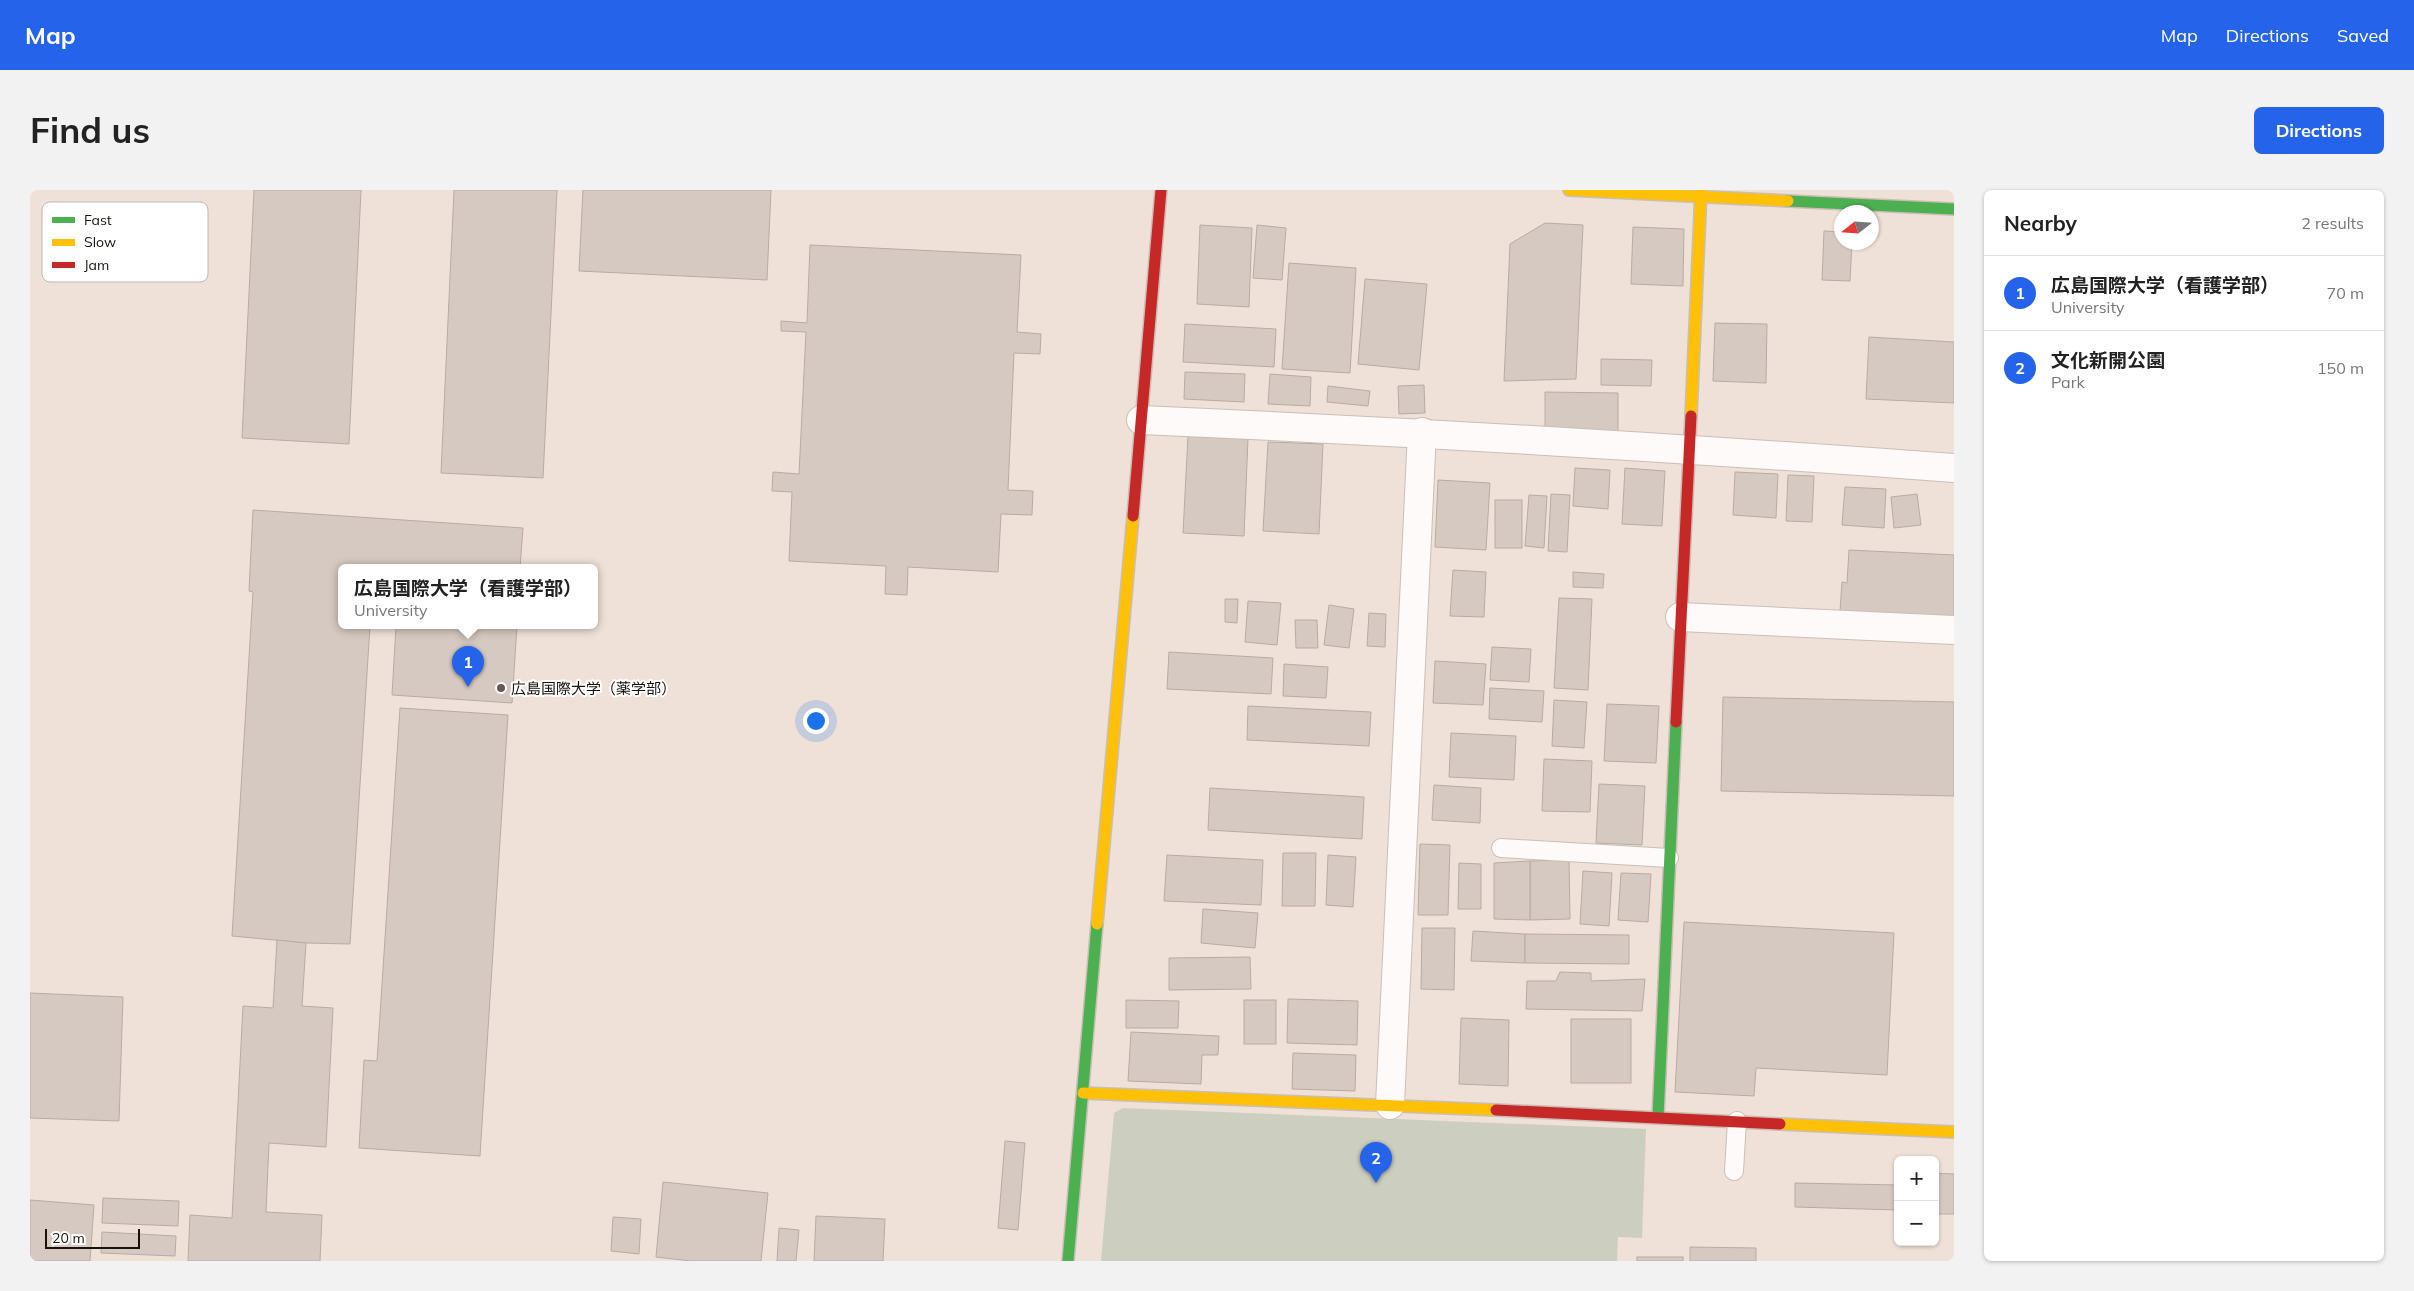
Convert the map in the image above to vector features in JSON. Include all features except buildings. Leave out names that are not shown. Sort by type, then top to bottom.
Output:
[{"type":"street","points":[[1068,1261],[1161,190]]},
{"type":"street","points":[[1568,190],[1701,194],[1954,209]]},
{"type":"street","points":[[1658,1117],[1687,448],[1701,194]]},
{"type":"street","points":[[1141,420],[1422,432],[1687,448],[1954,468]]},
{"type":"street","points":[[1390,1105],[1422,432]]},
{"type":"street","points":[[1680,617],[1954,630]]},
{"type":"street","points":[[1083,1093],[1390,1105],[1954,1132]]},
{"type":"lane","points":[[1501,848],[1669,858]]},
{"type":"lane","points":[[1734,1171],[1737,1121]]},
{"type":"shaded area","points":[[1123,1108],[1646,1129],[1642,1238],[1618,1237],[1617,1261],[1101,1261],[1114,1113]]},
{"type":"traffic: fast","points":[[1788,201],[1954,209]]},
{"type":"traffic: fast","points":[[1658,1117],[1676,722]]},
{"type":"traffic: fast","points":[[1068,1261],[1097,924]]},
{"type":"traffic: slow","points":[[1569,190],[1788,201]]},
{"type":"traffic: slow","points":[[1691,416],[1701,190]]},
{"type":"traffic: slow","points":[[1097,924],[1133,516]]},
{"type":"traffic: slow","points":[[1083,1093],[1496,1110]]},
{"type":"traffic: slow","points":[[1780,1124],[1954,1132]]},
{"type":"traffic: jam","points":[[1133,516],[1161,190]]},
{"type":"traffic: jam","points":[[1676,722],[1691,416]]},
{"type":"traffic: jam","points":[[1496,1110],[1780,1124]]},
{"type":"place","name":"広島国際大学（看護学部）","points":[[468,687]]},
{"type":"place","name":"広島国際大学（薬学部）","points":[[501,688]]},
{"type":"place","name":"文化新開公園","points":[[1376,1183]]}]
